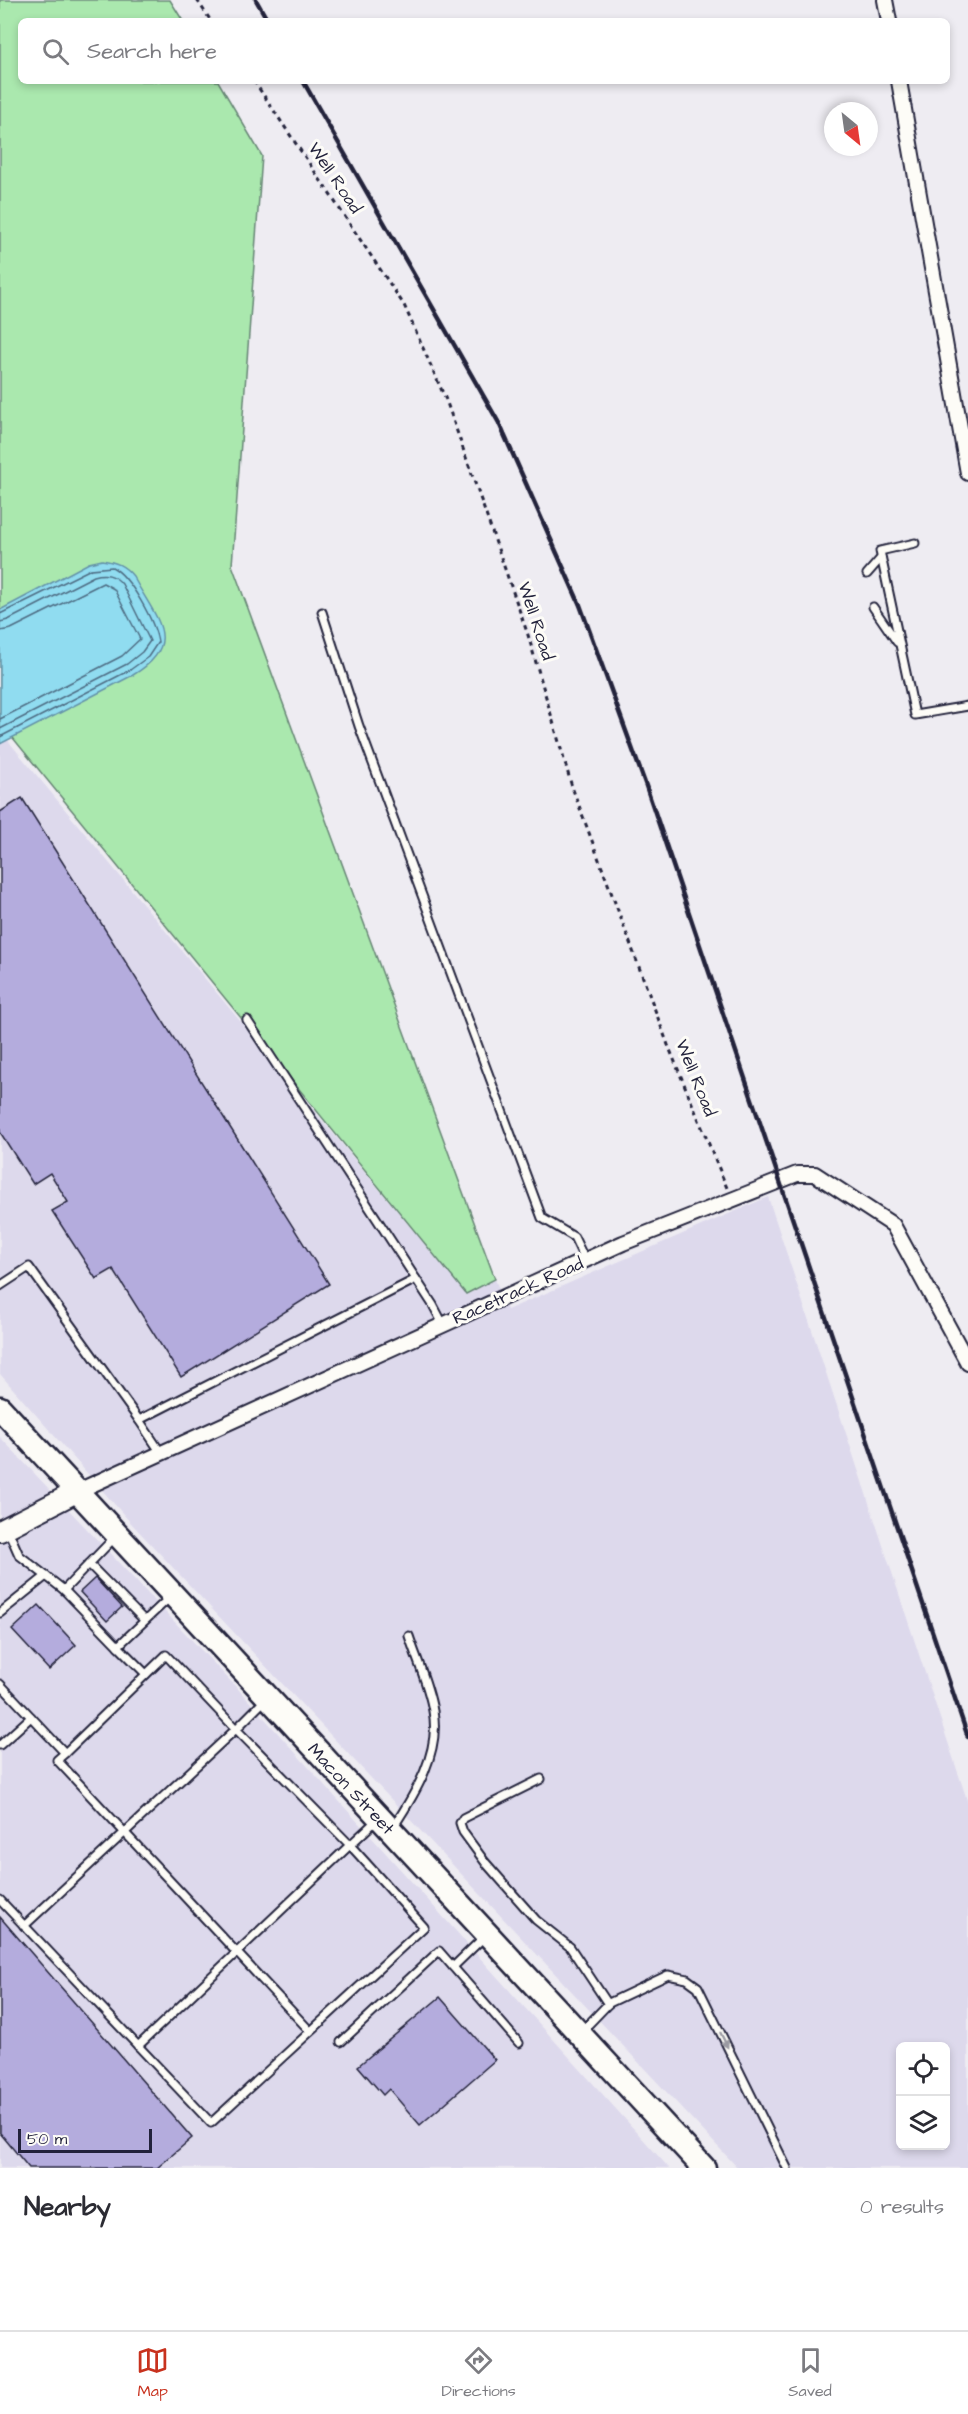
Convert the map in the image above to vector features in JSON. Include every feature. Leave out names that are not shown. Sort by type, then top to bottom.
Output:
[{"type":"main road","name":"Macon Street","points":[[1,1411],[78,1491],[704,2168]]},
{"type":"street","points":[[885,0],[888,18]]},
{"type":"street","points":[[901,84],[968,473]]},
{"type":"street","name":"Racetrack Road","points":[[3,1530],[78,1491],[585,1260],[797,1174],[815,1174],[893,1225],[968,1363]]},
{"type":"lane","points":[[867,574],[880,554],[915,543]]},
{"type":"lane","points":[[880,554],[915,715],[968,706]]},
{"type":"lane","points":[[873,607],[900,646]]},
{"type":"lane","points":[[322,612],[358,726],[542,1218],[574,1237],[585,1260]]},
{"type":"lane","points":[[247,1020],[443,1324]]},
{"type":"lane","points":[[0,1286],[29,1267],[161,1453]]},
{"type":"lane","points":[[138,1420],[416,1279]]},
{"type":"lane","points":[[3,1530],[20,1555],[64,1590],[146,1674]]},
{"type":"lane","points":[[64,1590],[118,1535]]},
{"type":"lane","points":[[89,1564],[111,1591],[144,1620]]},
{"type":"lane","points":[[0,1613],[46,1576]]},
{"type":"lane","points":[[118,1646],[173,1594]]},
{"type":"lane","points":[[88,1614],[94,1608]]},
{"type":"lane","points":[[138,2046],[350,1845],[385,1825],[413,1796],[432,1746],[434,1712],[408,1636]]},
{"type":"lane","points":[[0,1900],[211,2123],[424,1926],[350,1845],[166,1655],[57,1760],[310,2031]]},
{"type":"lane","points":[[0,1684],[65,1753]]},
{"type":"lane","points":[[24,1926],[126,1833],[267,1698]]},
{"type":"lane","points":[[0,1745],[31,1717]]},
{"type":"lane","points":[[541,1779],[463,1818],[460,1823],[463,1832],[485,1863],[536,1920],[570,1947],[608,2004]]},
{"type":"lane","points":[[453,1967],[487,1935]]},
{"type":"lane","points":[[341,2042],[439,1951],[519,2043]]},
{"type":"lane","points":[[579,2034],[608,2004],[668,1975],[687,1979],[698,1987],[787,2168]]},
{"type":"path","points":[[197,0],[209,18]]},
{"type":"path","name":"Well Road","points":[[256,84],[404,305],[446,400],[528,635],[572,787],[668,1045],[732,1199]]},
{"type":"shaded area","points":[[0,731],[466,1294],[495,1279],[507,1310],[768,1197],[968,1803],[968,2168],[738,2168],[131,1523],[0,1374]]},
{"type":"shaded area","points":[[0,1437],[238,1689],[669,2168],[0,2168]]},
{"type":"green space","points":[[0,0],[170,0],[181,18],[18,18],[18,84],[220,84],[262,156],[232,565],[495,1279],[466,1294],[0,722]]},
{"type":"water","points":[[102,560],[119,565],[133,576],[157,617],[161,629],[162,641],[158,652],[149,663],[133,675],[0,744],[0,610],[89,563]]},
{"type":"building","points":[[22,798],[329,1284],[181,1377],[113,1269],[96,1279],[52,1211],[68,1202],[50,1173],[33,1184],[0,1132],[0,812]]},
{"type":"building","points":[[95,1578],[122,1607],[107,1621],[80,1592]]},
{"type":"building","points":[[39,1605],[76,1645],[49,1670],[12,1630]]},
{"type":"building","points":[[0,1917],[192,2138],[157,2168],[29,2168],[0,2133]]},
{"type":"building","points":[[440,1997],[495,2060],[420,2125],[389,2089],[383,2095],[358,2066]]},
{"type":"railway","points":[[256,0],[266,18]]},
{"type":"railway","points":[[305,84],[499,423],[580,605],[646,786],[968,1737]]}]
